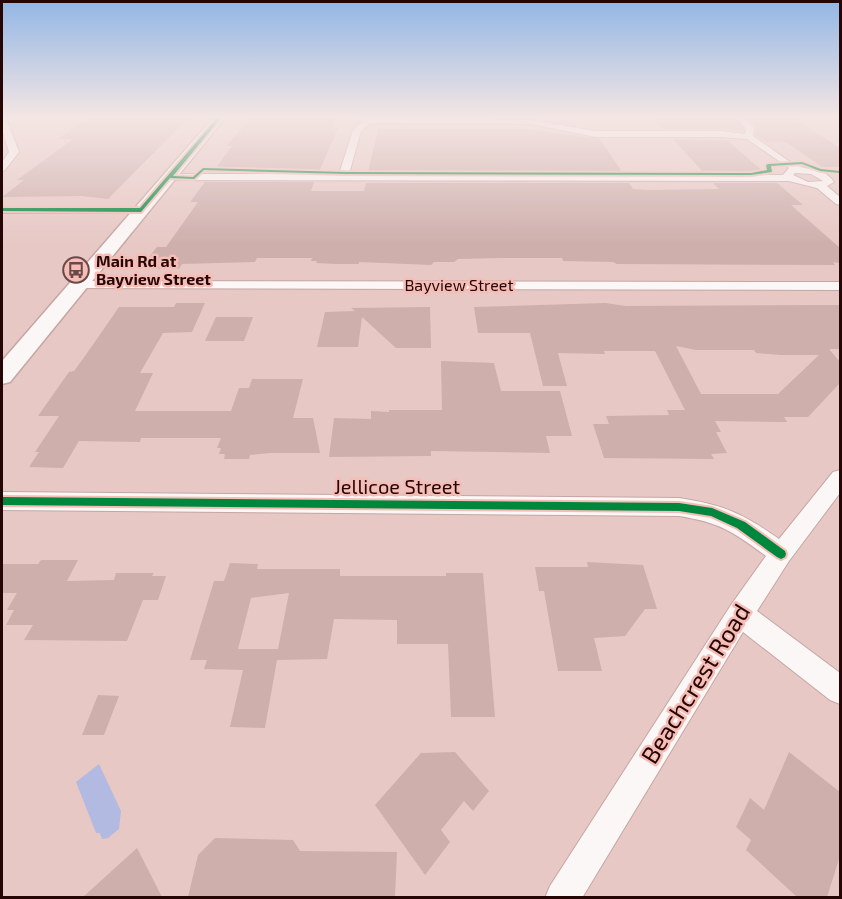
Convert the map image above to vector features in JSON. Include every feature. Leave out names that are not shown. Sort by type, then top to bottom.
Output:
[{"type":"main road","points":[[2,376],[183,160]]},
{"type":"street","points":[[344,178],[349,160]]},
{"type":"street","points":[[777,160],[804,183],[840,178]]},
{"type":"street","points":[[168,177],[344,178],[794,174]]},
{"type":"street","points":[[824,182],[840,202]]},
{"type":"street","points":[[2,210],[141,210]]},
{"type":"street","name":"Bayview Street","points":[[78,285],[840,286]]},
{"type":"street","name":"Beachcrest Road","points":[[562,897],[740,614],[781,554],[840,478]]},
{"type":"street","name":"Jellicoe Street","points":[[2,501],[678,507],[712,512],[741,525],[781,554]]},
{"type":"street","points":[[740,614],[840,690]]},
{"type":"water","points":[[99,764],[121,811],[119,829],[108,838],[102,839],[100,833],[96,833],[76,782]]},
{"type":"building","points":[[44,160],[147,160],[108,199],[82,196],[2,197],[24,180],[17,180]]},
{"type":"building","points":[[222,160],[324,160],[319,172],[213,172]]},
{"type":"building","points":[[371,160],[614,160],[622,172],[368,172]]},
{"type":"building","points":[[692,160],[750,160],[765,173],[704,173]]},
{"type":"building","points":[[812,160],[840,160],[840,167],[822,167]]},
{"type":"building","points":[[205,182],[314,182],[311,191],[364,191],[366,183],[629,183],[633,189],[648,190],[719,189],[713,183],[777,183],[803,205],[791,205],[840,248],[840,263],[833,262],[835,265],[617,264],[563,261],[562,258],[502,258],[458,259],[454,262],[434,262],[431,265],[359,262],[359,264],[336,264],[316,263],[317,261],[311,261],[312,258],[257,258],[255,262],[182,264],[179,269],[143,269],[146,266],[142,266],[157,247],[166,247],[198,202],[190,202]]},
{"type":"building","points":[[176,303],[205,303],[192,332],[163,333],[140,373],[153,373],[135,411],[231,411],[239,388],[249,388],[252,379],[303,379],[293,418],[313,418],[320,453],[271,453],[250,455],[249,459],[224,459],[225,454],[219,454],[221,448],[217,448],[221,438],[141,438],[140,442],[79,441],[63,468],[29,467],[39,452],[35,452],[59,416],[38,416],[69,372],[74,371],[119,307],[174,307]]},
{"type":"building","points":[[605,303],[626,306],[840,305],[840,349],[829,349],[840,362],[840,383],[808,417],[784,417],[787,422],[715,421],[721,432],[716,432],[727,453],[711,454],[714,459],[604,458],[593,424],[609,424],[606,416],[669,415],[667,410],[685,410],[655,351],[604,351],[605,354],[558,353],[567,386],[543,386],[530,333],[478,333],[474,307]],"holes":[[[676,346],[696,350],[754,350],[756,353],[781,355],[819,355],[778,394],[701,394]]]},
{"type":"building","points":[[430,307],[431,348],[396,348],[362,317],[358,347],[317,347],[325,312],[355,311],[351,308]]},
{"type":"building","points":[[216,317],[253,317],[244,341],[205,341]]},
{"type":"building","points":[[441,361],[494,363],[501,391],[560,391],[572,436],[546,436],[550,453],[431,451],[431,456],[329,457],[334,418],[371,419],[371,411],[442,410]]},
{"type":"building","points":[[41,560],[78,560],[67,581],[114,580],[116,573],[154,573],[152,576],[166,576],[158,600],[143,600],[127,641],[24,640],[33,625],[6,625],[14,610],[7,610],[17,593],[2,593],[2,564],[38,564]]},
{"type":"building","points":[[587,562],[643,565],[657,609],[645,609],[625,636],[594,638],[602,671],[558,671],[544,591],[539,591],[535,567],[588,567]]},
{"type":"building","points":[[230,563],[258,564],[257,569],[340,569],[340,576],[446,576],[446,573],[483,573],[495,717],[451,717],[448,644],[397,644],[397,620],[334,619],[327,659],[277,660],[265,728],[230,727],[243,670],[204,669],[207,660],[190,660],[214,581],[224,581]],"holes":[[[289,593],[278,649],[238,649],[251,598]]]},
{"type":"building","points":[[98,695],[119,696],[104,735],[82,735]]},
{"type":"building","points":[[455,752],[489,791],[473,811],[464,801],[441,830],[450,842],[425,875],[375,805],[421,753]]},
{"type":"building","points":[[789,752],[840,792],[840,856],[827,897],[797,897],[746,850],[751,840],[736,827],[750,798],[764,810]]},
{"type":"building","points":[[215,838],[293,840],[300,851],[397,852],[395,897],[188,897],[198,855]]},
{"type":"building","points":[[137,848],[162,897],[83,897]]},
{"type":"cycle path","points":[[2,210],[141,210],[183,160]]},
{"type":"cycle path","points":[[168,177],[194,178],[203,169],[345,173],[751,174],[770,171],[768,165],[802,163],[820,170],[840,172]]},
{"type":"cycle path","points":[[2,501],[679,507],[712,512],[741,525],[781,554]]},
{"type":"place","name":"Main Rd at Bayview Street","points":[[76,270]]}]
